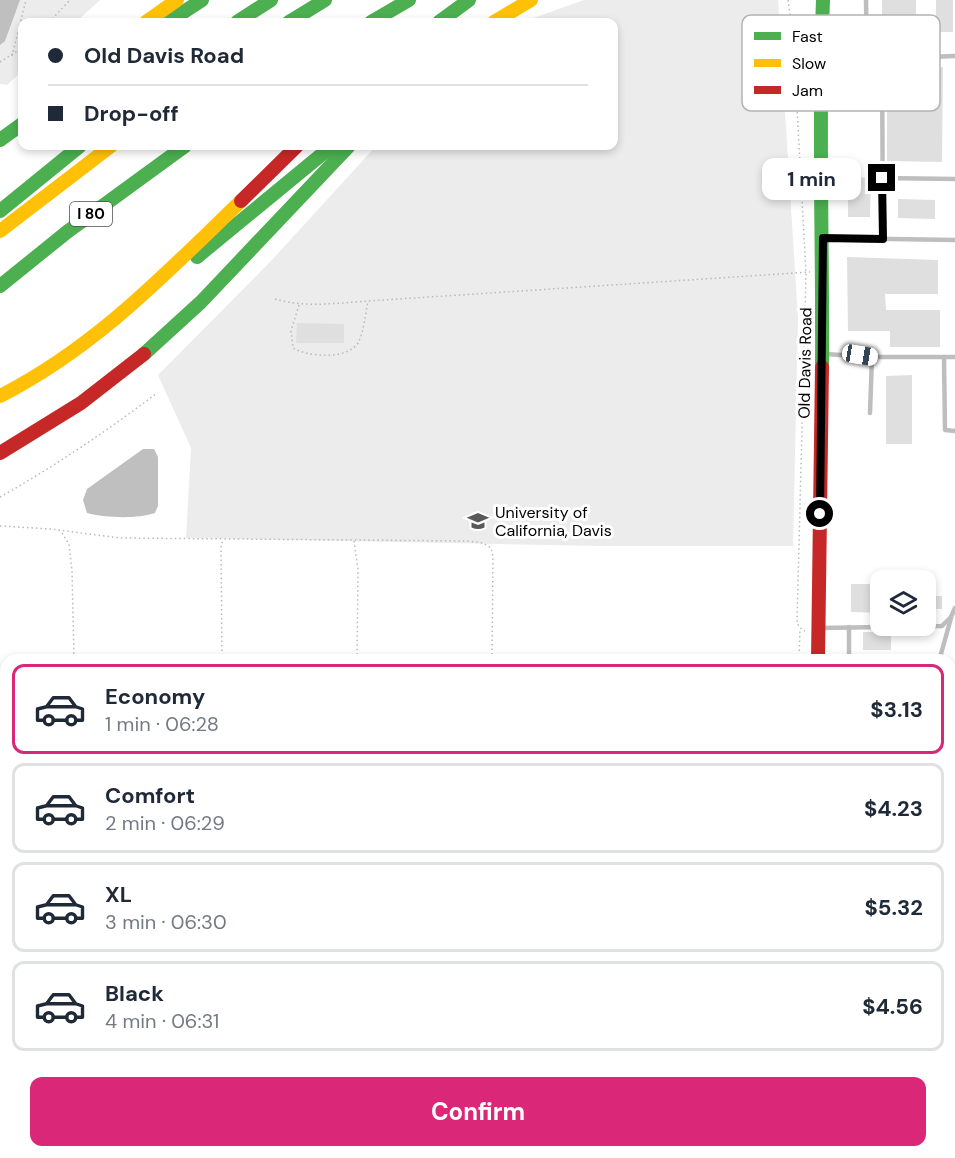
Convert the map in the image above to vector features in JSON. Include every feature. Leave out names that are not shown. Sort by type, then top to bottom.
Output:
[{"type":"main road","points":[[152,18],[177,0]]},
{"type":"main road","points":[[174,18],[202,0]]},
{"type":"main road","points":[[243,18],[271,0]]},
{"type":"main road","points":[[296,18],[325,0]]},
{"type":"main road","points":[[378,18],[409,0]]},
{"type":"main road","points":[[444,18],[469,0]]},
{"type":"main road","points":[[502,18],[531,0]]},
{"type":"main road","name":"Old Davis Road","points":[[814,0],[815,15]]},
{"type":"main road","name":"Old Davis Road","points":[[822,15],[823,0]]},
{"type":"main road","name":"Old Davis Road","points":[[818,654],[823,271],[821,111]]},
{"type":"main road","points":[[0,140],[18,127]]},
{"type":"main road","points":[[0,211],[75,150]]},
{"type":"main road","name":"I 80","points":[[0,231],[106,150]]},
{"type":"main road","name":"I 80","points":[[0,286],[67,232],[180,150]]},
{"type":"main road","points":[[0,396],[57,365],[92,341],[124,314],[293,150]]},
{"type":"main road","points":[[158,281],[196,257],[327,150]]},
{"type":"main road","points":[[0,453],[86,399],[162,339],[200,303],[345,150]]},
{"type":"lane","points":[[866,0],[866,15]]},
{"type":"lane","points":[[940,57],[955,56]]},
{"type":"lane","points":[[882,111],[883,239]]},
{"type":"lane","points":[[882,178],[955,179]]},
{"type":"lane","points":[[823,238],[955,240]]},
{"type":"lane","points":[[822,354],[872,357],[955,357]]},
{"type":"lane","points":[[870,413],[872,357]]},
{"type":"lane","points":[[944,357],[945,430],[955,431]]},
{"type":"lane","points":[[941,654],[955,608]]},
{"type":"lane","points":[[818,630],[849,627],[942,626],[951,617]]},
{"type":"lane","points":[[849,627],[849,654]]},
{"type":"path","points":[[22,18],[26,0]]},
{"type":"path","points":[[53,18],[70,0]]},
{"type":"path","points":[[788,0],[790,15]]},
{"type":"path","points":[[12,56],[18,32]]},
{"type":"path","points":[[0,62],[18,51]]},
{"type":"path","points":[[796,111],[806,273],[797,623],[806,632],[818,630]]},
{"type":"path","points":[[275,299],[299,304],[368,301],[823,271]]},
{"type":"path","points":[[299,304],[291,331],[293,348],[301,353],[332,355],[350,352],[358,342],[368,301]]},
{"type":"path","points":[[0,498],[52,467],[157,393]]},
{"type":"path","points":[[0,526],[120,538],[483,543],[491,548],[493,556],[492,654]]},
{"type":"path","points":[[61,532],[69,544],[72,571],[74,654]]},
{"type":"path","points":[[222,654],[221,547],[223,539]]},
{"type":"path","points":[[354,540],[358,570],[357,654]]},
{"type":"path","points":[[799,654],[800,628]]},
{"type":"shaded area","points":[[0,0],[100,0],[80,18],[18,18],[18,75],[7,85],[0,84]]},
{"type":"shaded area","points":[[0,0],[20,0],[5,41],[0,45]]},
{"type":"shaded area","points":[[584,0],[778,0],[779,15],[742,15],[742,111],[785,111],[798,319],[793,546],[602,546],[186,538],[191,448],[158,375],[271,261],[372,150],[618,150],[618,18],[533,18]]},
{"type":"shaded area","points":[[143,449],[154,449],[158,457],[158,506],[155,513],[121,517],[87,513],[83,500],[87,489]]},
{"type":"building","points":[[882,0],[916,0],[916,15],[882,15]]},
{"type":"building","points":[[936,0],[953,0],[953,32],[940,32],[940,15],[936,15]]},
{"type":"building","points":[[940,67],[943,67],[942,162],[887,161],[887,111],[940,111]]},
{"type":"building","points":[[848,177],[871,178],[870,217],[848,217]]},
{"type":"building","points":[[898,199],[935,200],[935,219],[898,218]]},
{"type":"building","points":[[847,257],[938,260],[938,294],[885,294],[886,310],[940,310],[940,347],[890,347],[890,331],[848,331]]},
{"type":"building","points":[[297,323],[344,324],[344,343],[296,343]]},
{"type":"building","points":[[912,375],[912,444],[886,444],[886,376]]},
{"type":"building","points":[[851,584],[870,584],[870,613],[851,612]]},
{"type":"building","points":[[936,596],[942,596],[942,609],[936,609]]},
{"type":"building","points":[[863,632],[870,632],[870,636],[891,636],[891,650],[863,650]]},
{"type":"traffic: fast","points":[[174,18],[202,0]]},
{"type":"traffic: fast","points":[[243,18],[271,0]]},
{"type":"traffic: fast","points":[[296,18],[325,0]]},
{"type":"traffic: fast","points":[[378,18],[409,0]]},
{"type":"traffic: fast","points":[[444,18],[469,0]]},
{"type":"traffic: fast","points":[[823,0],[823,15]]},
{"type":"traffic: fast","points":[[821,111],[822,367]]},
{"type":"traffic: fast","points":[[0,140],[18,127]]},
{"type":"traffic: fast","points":[[0,211],[75,150]]},
{"type":"traffic: fast","points":[[0,286],[67,232],[180,150]]},
{"type":"traffic: fast","points":[[197,257],[327,150]]},
{"type":"traffic: fast","points":[[144,354],[201,302],[345,150]]},
{"type":"traffic: slow","points":[[152,18],[177,0]]},
{"type":"traffic: slow","points":[[501,18],[531,0]]},
{"type":"traffic: slow","points":[[0,231],[106,150]]},
{"type":"traffic: slow","points":[[0,396],[35,377],[128,308],[241,201]]},
{"type":"traffic: jam","points":[[241,201],[293,150]]},
{"type":"traffic: jam","points":[[0,453],[81,403],[144,354]]},
{"type":"traffic: jam","points":[[818,654],[822,367]]},
{"type":"place","name":"University of California, Davis","points":[[478,521]]},
{"type":"route","points":[[820,514],[823,238],[883,239],[882,178]]}]
